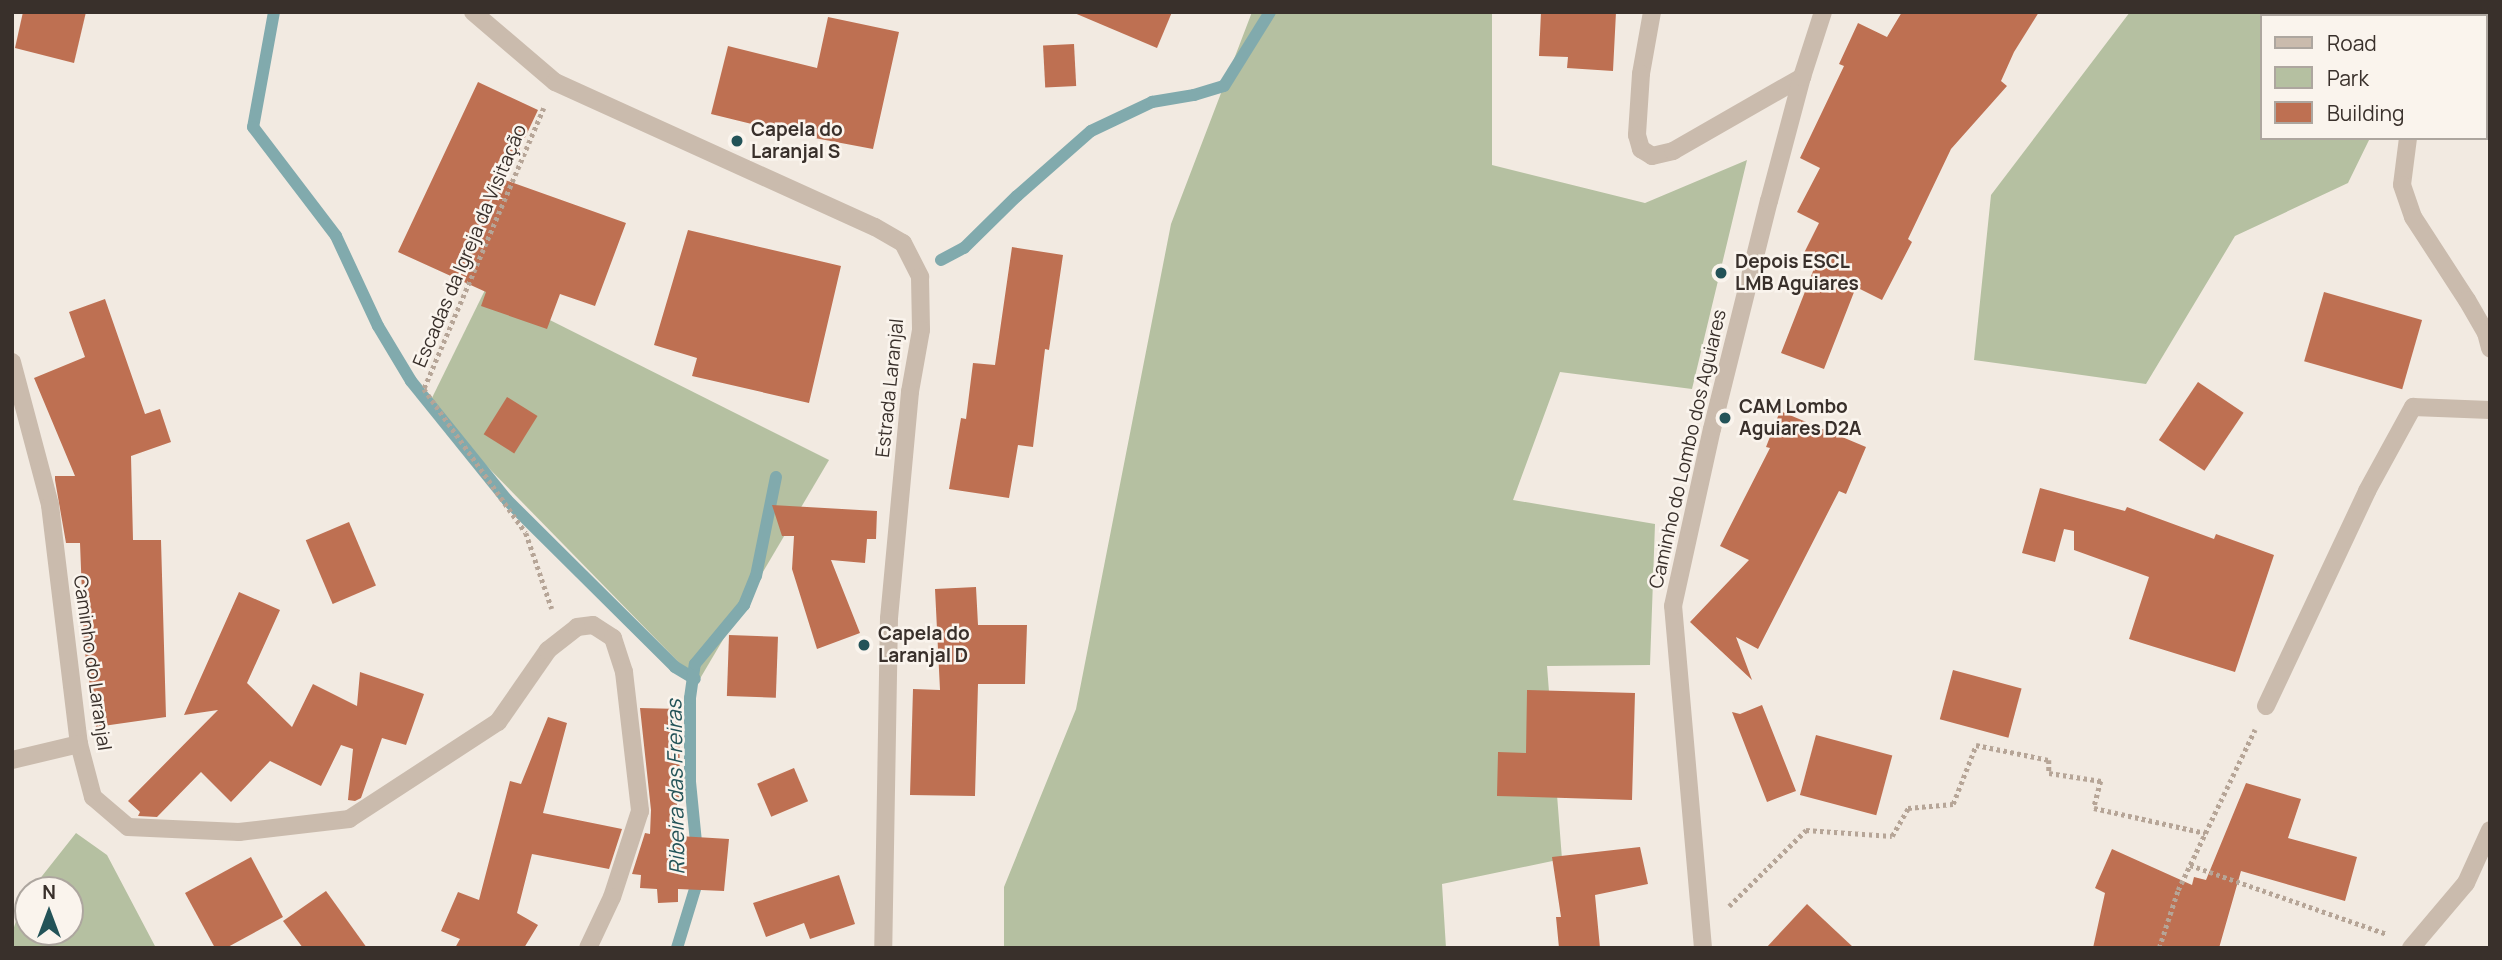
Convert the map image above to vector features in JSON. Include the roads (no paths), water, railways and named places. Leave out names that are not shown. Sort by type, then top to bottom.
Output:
[{"type":"street","name":"Estrada Laranjal","points":[[473,12],[555,82],[875,227],[904,243],[920,277],[921,330],[910,391],[888,618],[883,948]]},
{"type":"street","points":[[1652,12],[1640,74],[1637,135],[1641,149],[1652,156],[1662,155],[1685,145],[1802,77]]},
{"type":"street","name":"Caminho do Lombo dos Aguiares","points":[[1702,941],[1673,607],[1712,429],[1802,77],[1823,12]]},
{"type":"street","points":[[2408,140],[2402,185],[2413,217],[2467,300],[2486,333],[2490,348]]},
{"type":"street","name":"Caminho do Laranjal","points":[[12,362],[50,505],[79,744],[93,797],[128,827],[239,832],[349,819],[498,722],[548,650],[577,627],[593,625],[613,638],[624,672],[640,811],[612,897],[588,948]]},
{"type":"street","points":[[2266,706],[2367,491],[2413,407],[2490,410]]},
{"type":"street","points":[[12,760],[79,744]]},
{"type":"street","points":[[2413,946],[2466,883],[2490,830]]},
{"type":"waterway","points":[[274,12],[253,127],[336,236],[378,326],[411,381],[507,500],[675,667],[695,679]]},
{"type":"waterway","points":[[941,260],[964,248],[1017,196],[1091,131],[1152,102],[1194,95],[1224,86],[1270,12]]},
{"type":"waterway","name":"Ribeira das Freiras","points":[[697,852],[690,782],[690,698],[695,664],[744,605],[756,576],[776,477]]},
{"type":"waterway","name":"Ribeira das Freiras","points":[[677,948],[696,886],[696,874]]},
{"type":"place","name":"Capela do Laranjal S","points":[[737,141]]},
{"type":"place","name":"Depois ESCL LMB Aguiares","points":[[1721,273]]},
{"type":"place","name":"CAM Lombo Aguiares D2A","points":[[1725,418]]},
{"type":"place","name":"Capela do Laranjal D","points":[[864,645]]}]
